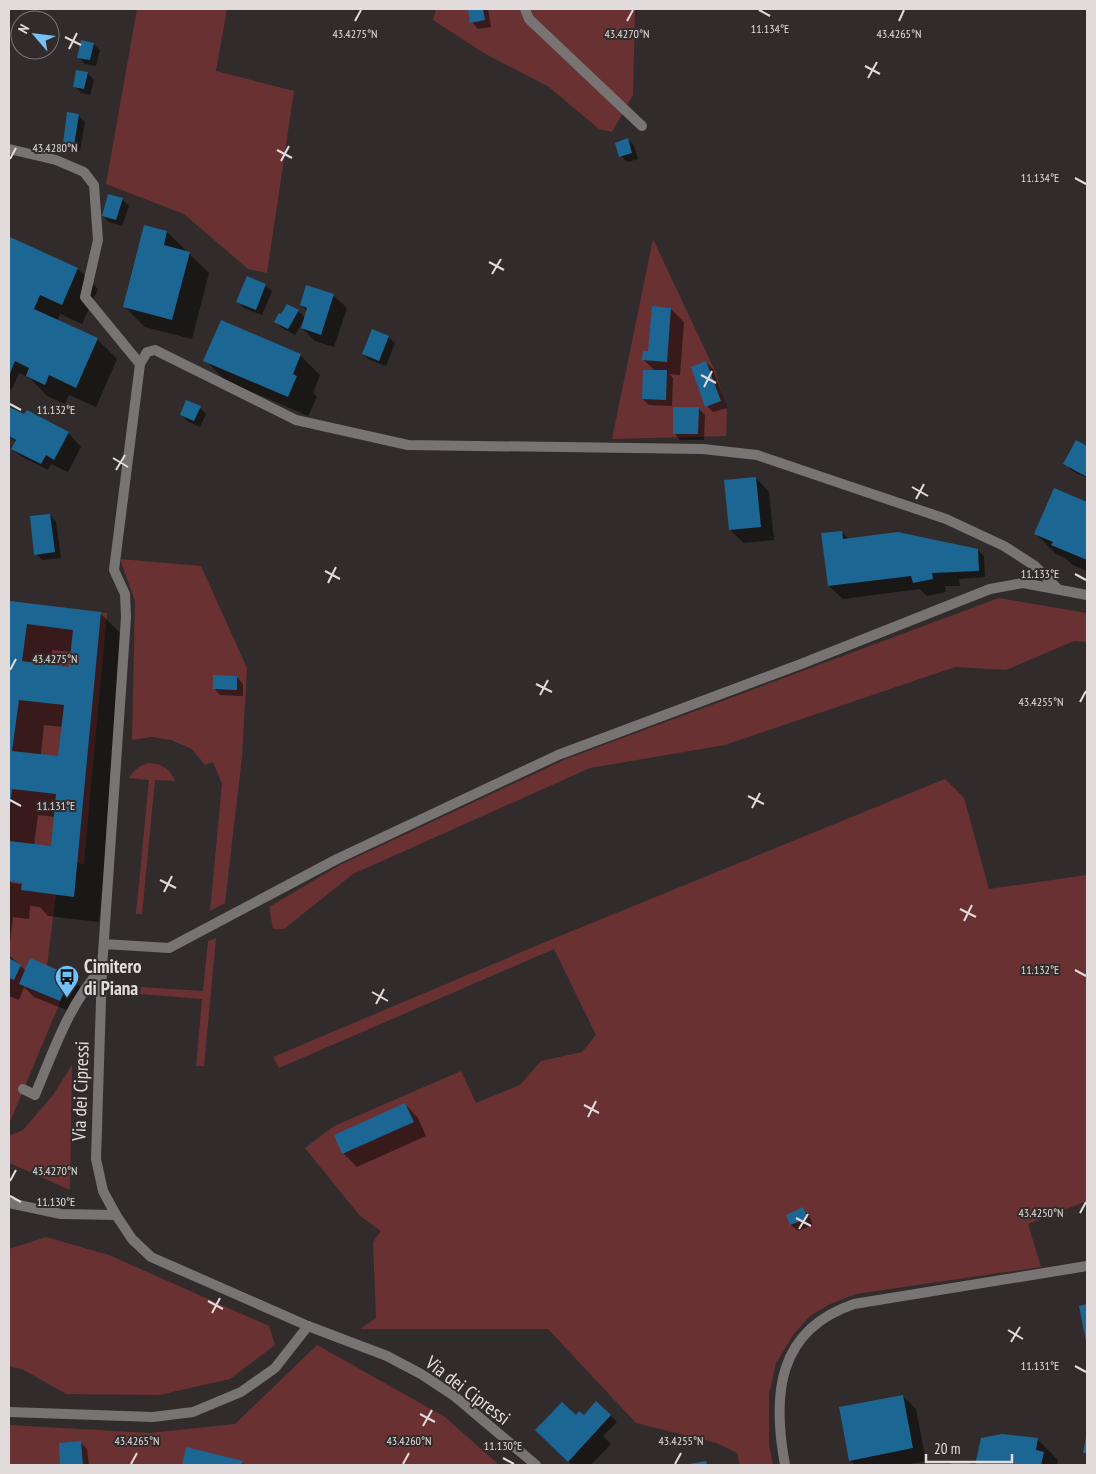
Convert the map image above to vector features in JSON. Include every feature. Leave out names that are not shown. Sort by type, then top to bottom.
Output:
[{"type":"street","points":[[525,9],[529,19],[642,126]]},
{"type":"street","points":[[9,149],[56,160],[84,172],[94,185],[98,240],[85,296],[140,364],[147,352],[154,350],[296,420],[408,445],[703,449],[757,455],[946,519],[1004,546],[1035,566],[1058,589]]},
{"type":"street","name":"Via dei Cipressi","points":[[140,364],[114,570],[125,594],[126,617],[102,968],[96,1159],[103,1191],[132,1239],[150,1257],[308,1326],[387,1356],[421,1374],[453,1396],[536,1465]]},
{"type":"street","points":[[104,944],[169,948],[337,859],[558,755],[801,664],[990,589],[1023,583],[1087,596]]},
{"type":"street","points":[[24,1089],[35,1094],[68,1018],[83,991],[102,968]]},
{"type":"street","points":[[9,1203],[62,1214],[116,1215]]},
{"type":"street","points":[[785,1465],[779,1425],[780,1398],[785,1371],[796,1345],[813,1325],[823,1318],[854,1304],[1087,1266]]},
{"type":"street","points":[[9,1412],[153,1418],[193,1412],[241,1392],[275,1368],[308,1326]]},
{"type":"shaded area","points":[[137,9],[227,9],[216,71],[294,91],[267,273],[248,269],[184,214],[106,184]]},
{"type":"shaded area","points":[[436,9],[635,9],[633,95],[612,132],[599,129],[549,87],[482,52],[433,20]]},
{"type":"shaded area","points":[[653,239],[716,373],[727,412],[726,436],[612,439]]},
{"type":"shaded area","points":[[120,559],[201,566],[247,668],[242,757],[225,903],[210,911],[222,784],[213,762],[205,765],[192,749],[171,740],[152,737],[132,740],[135,601]]},
{"type":"shaded area","points":[[999,598],[1087,613],[1087,642],[1074,641],[1006,670],[955,667],[725,745],[590,768],[353,874],[284,929],[273,929],[269,907],[340,865],[566,759]]},
{"type":"shaded area","points":[[9,601],[107,613],[84,864],[77,863],[74,897],[56,895],[47,965],[71,976],[9,1124]]},
{"type":"shaded area","points":[[149,763],[165,768],[171,773],[175,781],[155,780],[142,914],[136,914],[149,780],[129,778],[138,768]]},
{"type":"shaded area","points":[[945,779],[964,798],[989,889],[1087,875],[1087,1201],[1028,1224],[1041,1267],[856,1294],[830,1304],[810,1316],[794,1334],[776,1363],[769,1394],[769,1445],[773,1465],[740,1465],[737,1453],[716,1443],[636,1423],[548,1329],[360,1329],[376,1318],[373,1242],[381,1231],[360,1216],[305,1148],[334,1126],[461,1071],[476,1103],[520,1085],[541,1061],[582,1052],[596,1035],[554,949],[279,1068],[273,1057],[550,940]]},
{"type":"shaded area","points":[[216,938],[204,1066],[196,1066],[202,999],[140,994],[141,987],[203,991],[208,941]]},
{"type":"shaded area","points":[[72,1065],[70,1190],[9,1164],[9,1136],[23,1130],[53,1095]]},
{"type":"shaded area","points":[[46,1237],[109,1255],[269,1326],[275,1345],[230,1379],[159,1395],[66,1394],[24,1370],[9,1366],[9,1249]]},
{"type":"shaded area","points":[[317,1345],[445,1417],[499,1465],[9,1465],[9,1425],[150,1433],[235,1424]]},
{"type":"building","points":[[468,9],[483,9],[485,20],[470,23]]},
{"type":"building","points":[[81,40],[94,43],[90,60],[77,58]]},
{"type":"building","points":[[76,70],[88,72],[84,89],[73,87]]},
{"type":"building","points":[[67,112],[79,114],[74,146],[63,144]]},
{"type":"building","points":[[628,138],[632,153],[619,157],[615,143]]},
{"type":"building","points":[[108,194],[123,198],[116,220],[102,216]]},
{"type":"building","points":[[144,225],[167,231],[164,245],[190,252],[172,320],[123,307]]},
{"type":"building","points":[[10,237],[78,268],[62,305],[40,295],[34,309],[98,338],[76,388],[49,375],[45,385],[26,376],[29,368],[15,361],[9,376]]},
{"type":"building","points":[[247,276],[266,284],[256,310],[236,302]]},
{"type":"building","points":[[306,285],[334,294],[321,335],[301,328],[307,308],[300,305]]},
{"type":"building","points":[[287,304],[299,310],[288,329],[274,322]]},
{"type":"building","points":[[652,306],[671,308],[667,362],[642,360],[643,351],[648,351]]},
{"type":"building","points":[[221,320],[301,354],[293,374],[297,376],[288,397],[203,361]]},
{"type":"building","points":[[372,329],[389,336],[379,361],[362,354]]},
{"type":"building","points":[[706,361],[721,401],[705,407],[691,367]]},
{"type":"building","points":[[643,370],[667,370],[666,400],[642,399]]},
{"type":"building","points":[[186,400],[201,406],[194,421],[180,415]]},
{"type":"building","points":[[9,407],[24,414],[27,410],[69,432],[54,460],[46,455],[41,464],[11,449],[16,440],[9,436]]},
{"type":"building","points":[[673,407],[699,407],[698,434],[673,434]]},
{"type":"building","points":[[1076,440],[1087,446],[1087,477],[1063,464]]},
{"type":"building","points":[[756,477],[761,527],[729,530],[724,480]]},
{"type":"building","points":[[1054,488],[1087,502],[1087,560],[1051,545],[1053,542],[1034,534]]},
{"type":"building","points":[[50,514],[55,552],[34,555],[30,516]]},
{"type":"building","points":[[842,531],[843,539],[898,532],[978,549],[979,571],[932,573],[933,579],[913,583],[911,576],[828,586],[821,533]]},
{"type":"building","points":[[9,601],[101,612],[74,897],[21,890],[22,883],[9,881],[9,841],[51,846],[56,794],[12,789],[9,806]],"holes":[[[27,624],[73,630],[69,667],[22,661]],[[19,700],[64,705],[58,756],[12,751]]]},
{"type":"building","points":[[213,675],[237,676],[237,690],[213,689]]},
{"type":"building","points":[[9,958],[21,965],[14,980],[9,978]]},
{"type":"building","points":[[30,958],[71,976],[60,1001],[19,984]]},
{"type":"building","points":[[405,1103],[414,1122],[342,1154],[334,1135]]},
{"type":"building","points":[[803,1207],[808,1218],[790,1225],[786,1215]]},
{"type":"building","points":[[1087,1304],[1087,1341],[1086,1341],[1079,1306]]},
{"type":"building","points":[[903,1395],[913,1448],[849,1461],[839,1407]]},
{"type":"building","points":[[596,1401],[611,1415],[568,1462],[535,1430],[562,1402],[576,1415],[579,1411],[584,1415]]},
{"type":"building","points":[[1002,1434],[1038,1438],[1036,1450],[1044,1452],[1041,1465],[975,1465],[981,1438]]},
{"type":"building","points":[[1086,1437],[1087,1453],[1083,1453]]},
{"type":"building","points":[[81,1441],[83,1465],[60,1465],[59,1443]]},
{"type":"building","points":[[186,1447],[243,1461],[242,1465],[182,1465]]},
{"type":"building","points":[[706,1461],[707,1465],[689,1465],[689,1464]]},
{"type":"building","points":[[952,1461],[974,1464],[974,1465],[951,1465]]},
{"type":"place","name":"Cimitero di Piana","points":[[67,998]]}]
